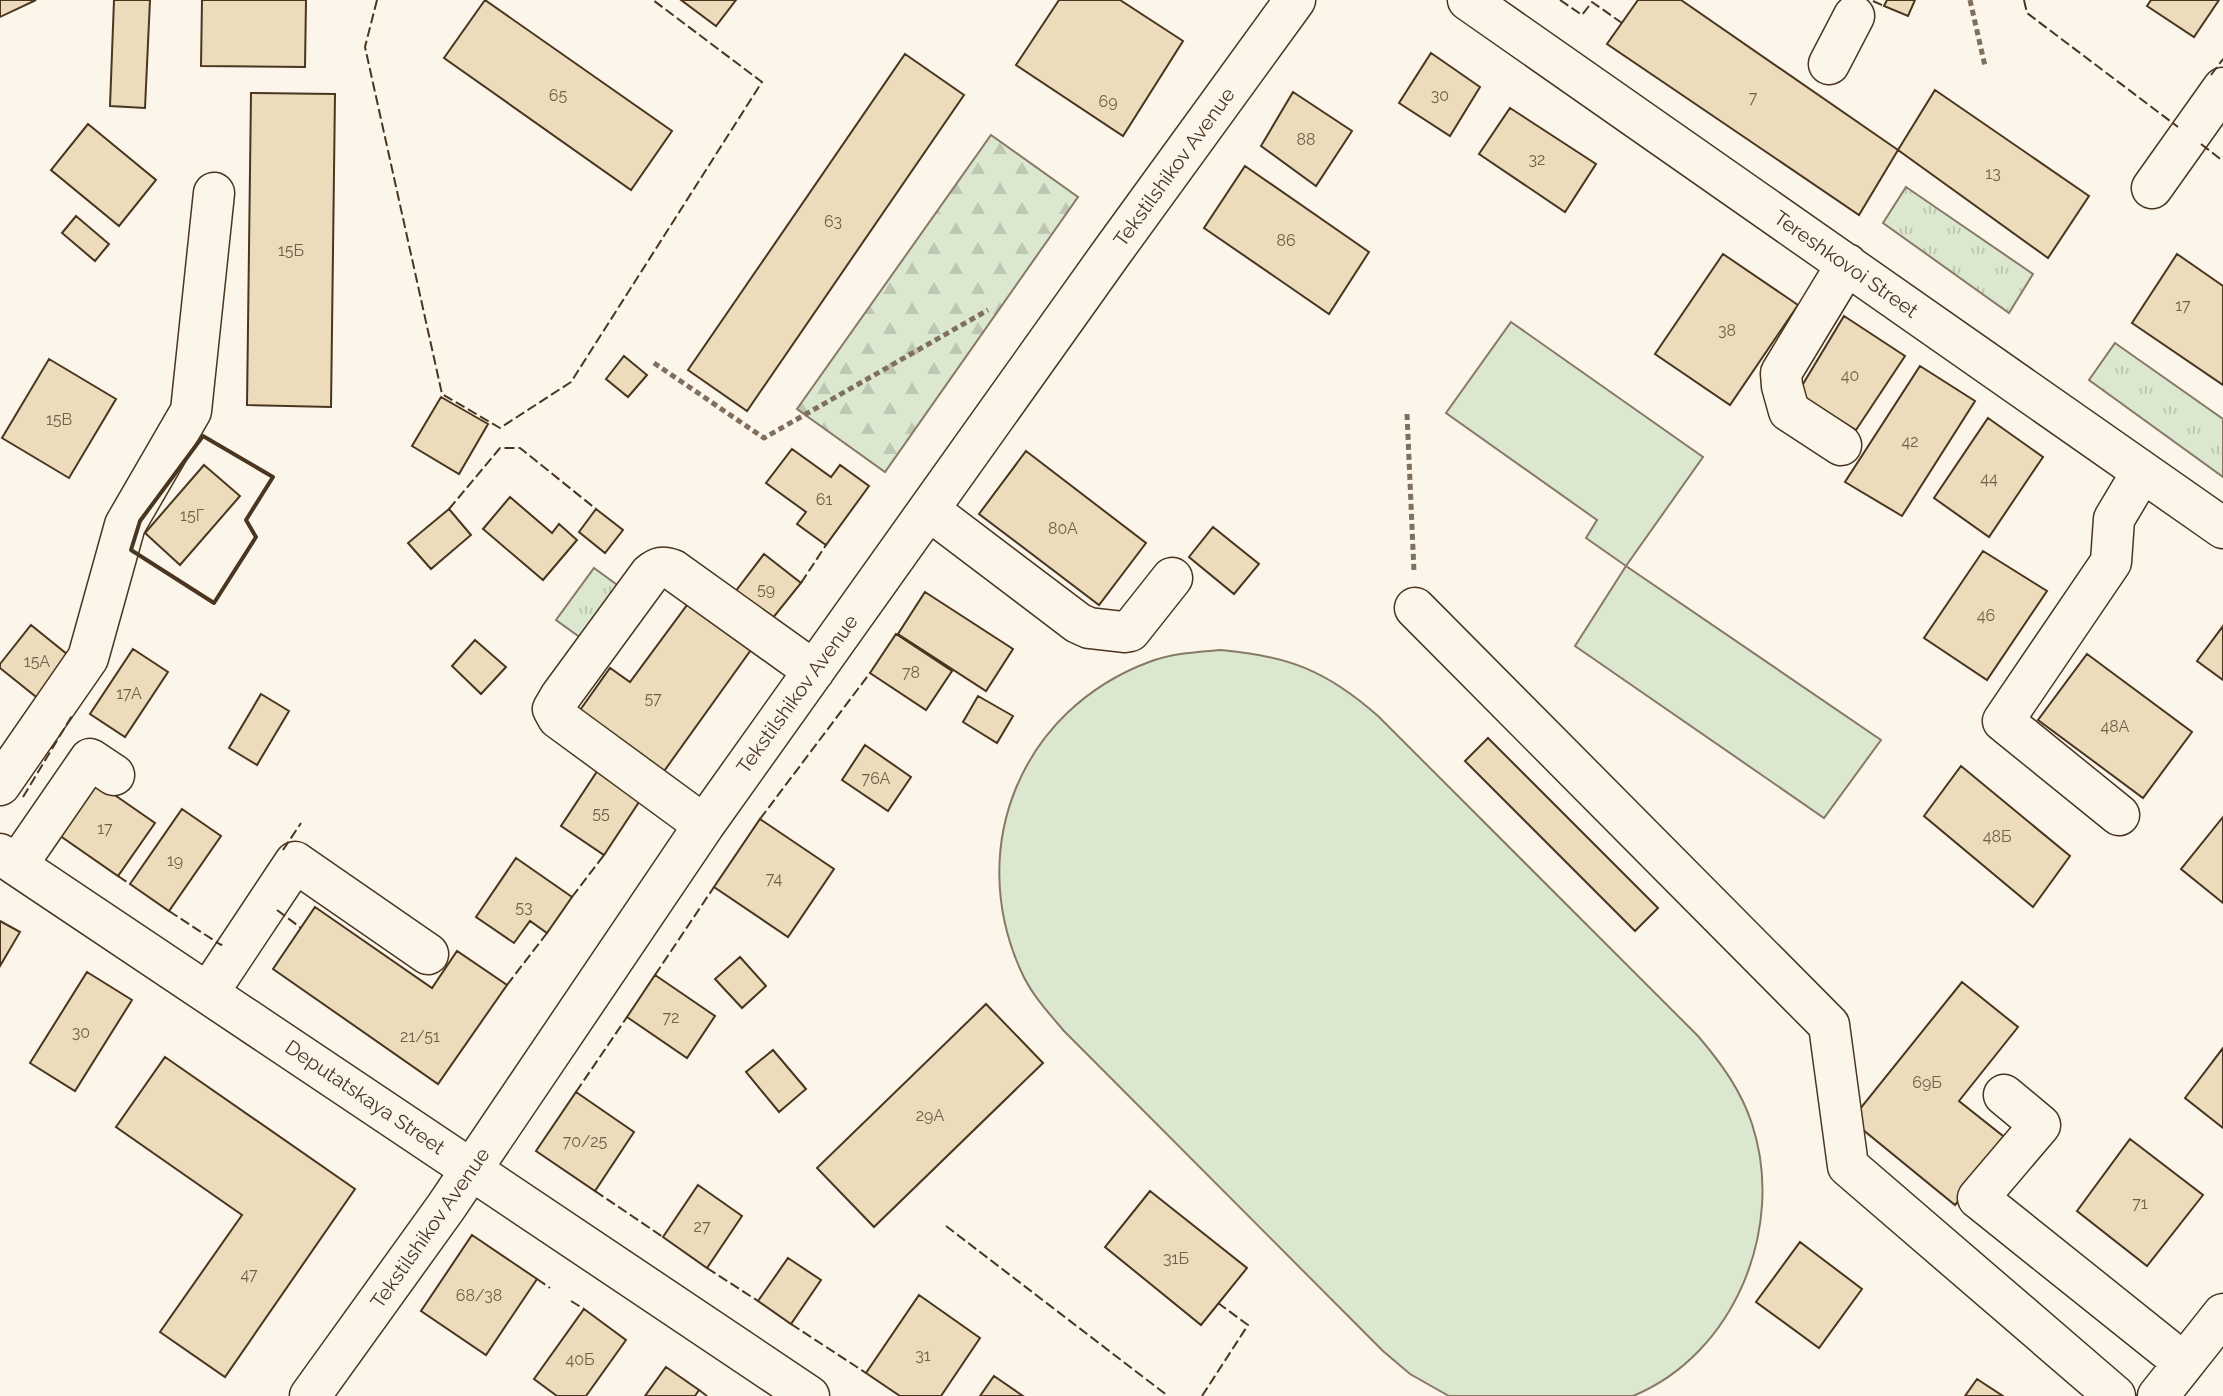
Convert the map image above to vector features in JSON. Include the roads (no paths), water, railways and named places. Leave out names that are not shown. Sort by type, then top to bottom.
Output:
[{"type":"street","name":"Tekstilshikov Avenue","points":[[310,1396],[472,1169],[704,825],[1295,0]]},
{"type":"street","name":"Tereshkovoi Street","points":[[1468,0],[2223,528]]},
{"type":"street","points":[[1829,64],[1854,16]]},
{"type":"street","points":[[2152,188],[2223,88]]},
{"type":"street","points":[[0,785],[88,658],[125,525],[191,411],[214,193]]},
{"type":"street","points":[[1841,445],[1789,411],[1781,373],[1847,264]]},
{"type":"street","points":[[2119,815],[2003,721],[2111,562],[2114,519],[2142,472]]},
{"type":"street","points":[[929,510],[1083,626],[1130,631],[1172,578]]},
{"type":"street","points":[[704,825],[554,715],[555,705],[569,685],[650,574],[665,566],[814,671]]},
{"type":"street","points":[[1415,608],[1829,1025],[1848,1166],[2115,1396]]},
{"type":"street","points":[[8,859],[90,759],[114,775]]},
{"type":"street","name":"Deputatskaya Street","points":[[8,859],[809,1396]]},
{"type":"street","points":[[208,993],[295,862],[428,954]]},
{"type":"street","points":[[2004,1095],[2040,1125],[1978,1198],[2184,1363]]},
{"type":"street","points":[[2158,1396],[2223,1314]]}]
